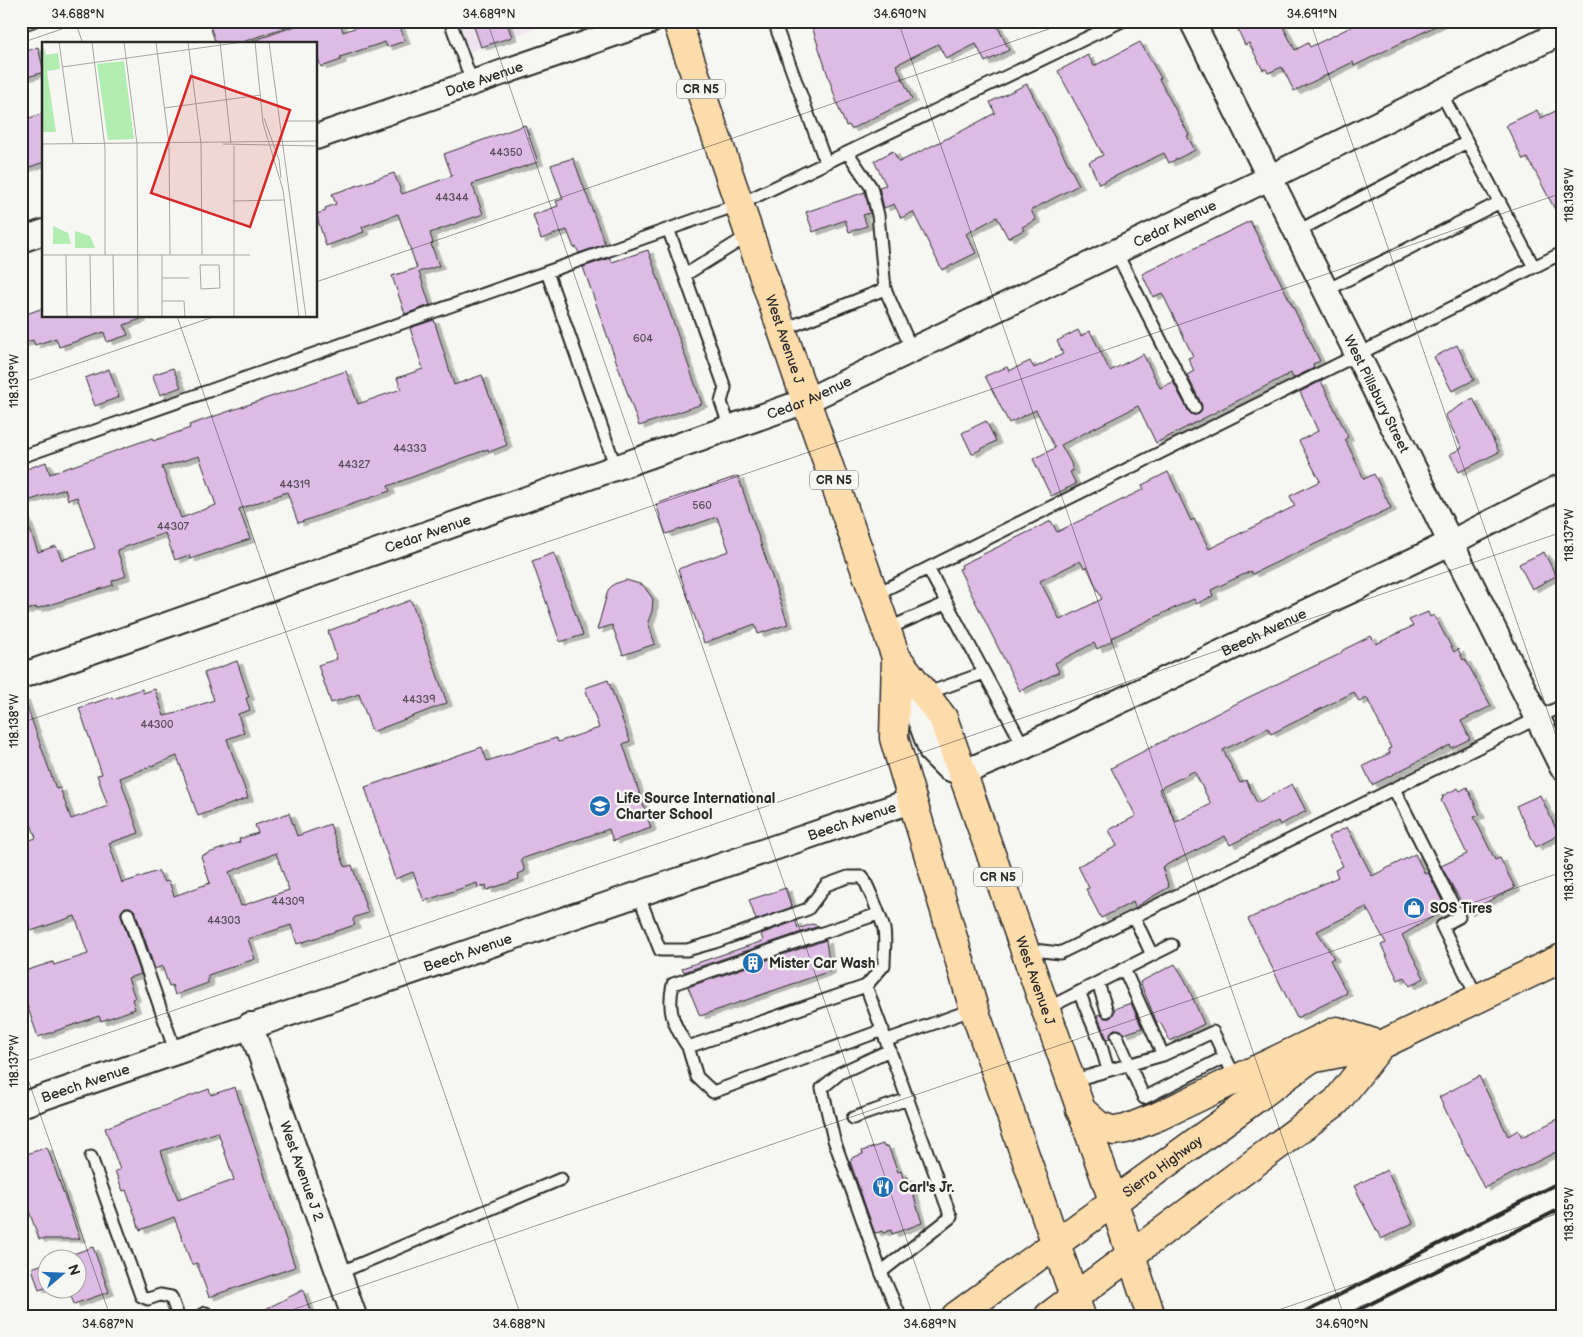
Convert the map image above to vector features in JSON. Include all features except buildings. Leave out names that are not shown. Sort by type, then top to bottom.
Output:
[{"type":"main road","name":"West Avenue J","points":[[677,21],[806,401],[896,657],[943,718],[1114,1203],[1151,1316]]},
{"type":"main road","name":"West Avenue J","points":[[896,657],[894,738],[914,800],[974,1009],[1077,1307]]},
{"type":"main road","name":"Sierra Highway","points":[[956,1316],[1310,1059],[1381,1045],[1562,958]]},
{"type":"main road","points":[[1080,1109],[1098,1125],[1114,1131],[1126,1129],[1159,1116],[1231,1068],[1337,1031],[1381,1045]]},
{"type":"main road","name":"Sierra Highway","points":[[1049,1316],[1077,1307],[1131,1256],[1336,1102],[1381,1045]]},
{"type":"street","name":"Date Avenue","points":[[318,136],[652,21]]},
{"type":"street","name":"West Pillsbury Street","points":[[1192,21],[1562,767]]},
{"type":"street","name":"Cedar Avenue","points":[[21,676],[806,401],[1269,178],[1562,32]]},
{"type":"street","points":[[21,240],[42,233]]},
{"type":"street","name":"Beech Avenue","points":[[962,773],[1024,747],[1450,543],[1562,486]]},
{"type":"street","points":[[896,657],[932,752],[948,768],[962,773]]},
{"type":"street","name":"Beech Avenue","points":[[21,1105],[250,1025],[891,810],[914,800]]},
{"type":"street","name":"West Avenue J 2","points":[[250,1025],[354,1316]]},
{"type":"lane","points":[[21,25],[33,21]]},
{"type":"lane","points":[[450,21],[472,82]]},
{"type":"lane","points":[[778,21],[778,30],[826,163]]},
{"type":"lane","points":[[21,457],[669,231],[740,204],[1122,21]]},
{"type":"lane","points":[[1441,92],[1534,267]]},
{"type":"lane","points":[[1296,232],[1467,142]]},
{"type":"lane","points":[[848,152],[871,187],[878,215],[885,289],[912,350]]},
{"type":"lane","points":[[1325,291],[1500,202]]},
{"type":"lane","points":[[669,231],[725,388],[721,402],[730,428]]},
{"type":"lane","points":[[685,275],[750,234]]},
{"type":"lane","points":[[1116,252],[1195,408]]},
{"type":"lane","points":[[874,595],[1562,253]]},
{"type":"lane","points":[[547,272],[616,468]]},
{"type":"lane","points":[[782,330],[885,289]]},
{"type":"lane","points":[[928,568],[1024,747]]},
{"type":"lane","points":[[886,629],[947,603]]},
{"type":"lane","points":[[925,694],[984,673]]},
{"type":"lane","points":[[1024,949],[1060,954],[1562,706]]},
{"type":"lane","points":[[1394,789],[1459,918],[1442,926],[1478,997]]},
{"type":"lane","points":[[638,894],[660,950],[687,950],[808,909],[826,885],[848,877],[863,878],[884,931],[884,966],[866,986],[688,1047]]},
{"type":"lane","points":[[128,914],[175,1051]]},
{"type":"lane","points":[[878,914],[673,984],[669,1002],[678,1033],[688,1047],[696,1077],[713,1092],[886,1040],[974,1009]]},
{"type":"lane","points":[[1134,917],[1152,955]]},
{"type":"lane","points":[[1045,1010],[1172,944]]},
{"type":"lane","points":[[1124,970],[1163,1055]]},
{"type":"lane","points":[[1098,983],[1108,1011]]},
{"type":"lane","points":[[866,986],[950,1217],[881,1272]]},
{"type":"lane","points":[[1080,992],[1100,1042],[1108,1070]]},
{"type":"lane","points":[[1070,1082],[1108,1070],[1129,1065],[1163,1055],[1213,1032],[1231,1068],[1144,1098],[1129,1065],[1117,1036]]},
{"type":"lane","points":[[886,1040],[822,1088],[834,1140],[881,1272],[900,1316]]},
{"type":"lane","points":[[853,1118],[908,1098]]},
{"type":"lane","points":[[91,1157],[141,1296],[148,1299],[160,1295],[171,1297],[178,1316]]},
{"type":"lane","points":[[339,1273],[561,1180]]},
{"type":"shaded area","points":[[458,21],[557,21],[469,52]]},
{"type":"railway","points":[[1298,1316],[1562,1181]]},
{"type":"railway","points":[[1346,1316],[1562,1208]]},
{"type":"place","name":"Life Source International Charter School","points":[[600,806]]},
{"type":"place","name":"SOS Tires","points":[[1414,908]]},
{"type":"place","name":"Mister Car Wash","points":[[753,963]]},
{"type":"place","name":"Carl's Jr.","points":[[883,1187]]}]
